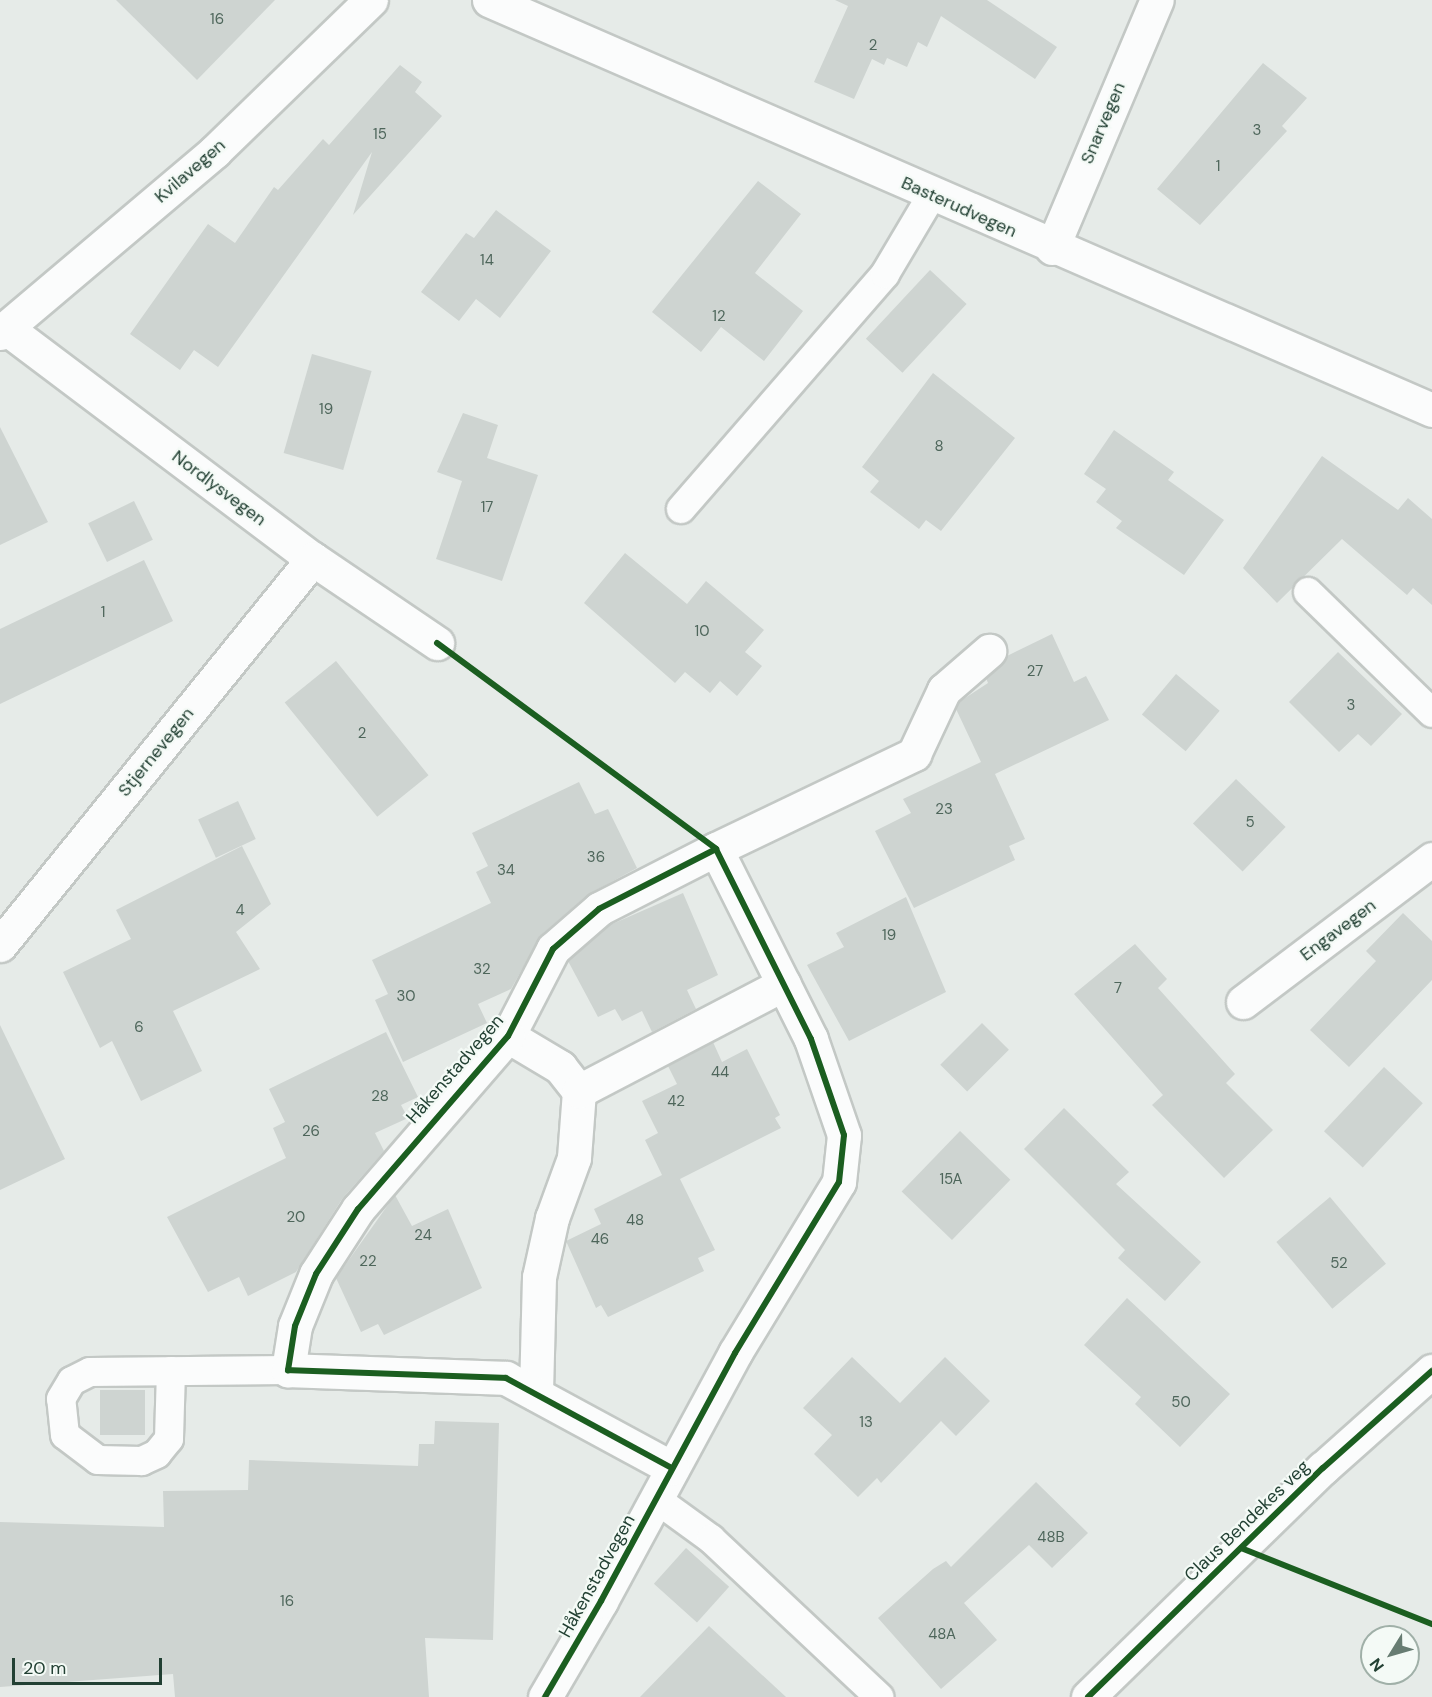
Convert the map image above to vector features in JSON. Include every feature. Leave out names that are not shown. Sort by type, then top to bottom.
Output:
[{"type":"street","name":"Kvilavegen","points":[[3,330],[215,151],[371,0]]},
{"type":"street","name":"Basterudvegen","points":[[489,0],[1052,248],[1432,410]]},
{"type":"street","name":"Snarvegen","points":[[1052,248],[1157,0]]},
{"type":"street","name":"Nordlysvegen","points":[[3,330],[313,559],[436,643]]},
{"type":"street","name":"Stjernevegen","points":[[0,945],[313,559]]},
{"type":"street","name":"Håkenstadvegen","points":[[288,1370],[295,1326],[316,1274],[358,1209],[508,1036],[554,949],[599,909],[716,849],[914,754],[944,690],[989,651]]},
{"type":"street","name":"Håkenstadvegen","points":[[544,1697],[672,1468],[839,1182],[844,1135],[811,1039],[716,849]]},
{"type":"street","name":"Engavegen","points":[[1243,1002],[1432,859]]},
{"type":"street","points":[[536,1394],[539,1277],[552,1218],[574,1158],[579,1090],[784,984]]},
{"type":"street","name":"Håkenstadvegen","points":[[508,1036],[560,1067],[579,1090]]},
{"type":"street","points":[[288,1370],[506,1378],[672,1468]]},
{"type":"street","name":"Claus Bendekes veg","points":[[1088,1697],[1320,1470],[1432,1371]]},
{"type":"lane","points":[[681,509],[885,274],[932,195]]},
{"type":"lane","points":[[1308,592],[1432,713]]},
{"type":"lane","points":[[171,1371],[288,1370]]},
{"type":"lane","points":[[656,1499],[711,1539],[879,1697]]},
{"type":"building","points":[[116,0],[275,0],[197,80]]},
{"type":"building","points":[[835,0],[987,0],[1057,47],[1035,79],[941,16],[927,47],[918,42],[907,67],[887,58],[884,65],[872,59],[854,99],[814,82],[848,6]]},
{"type":"building","points":[[1263,63],[1307,98],[1282,126],[1287,131],[1200,225],[1157,189]]},
{"type":"building","points":[[400,65],[422,82],[415,92],[442,116],[353,215],[372,152],[218,367],[194,350],[180,370],[130,334],[208,224],[235,243],[274,187],[278,190],[323,139],[329,145]]},
{"type":"building","points":[[758,181],[801,214],[755,273],[803,311],[764,361],[721,327],[701,352],[652,312]]},
{"type":"building","points":[[496,210],[551,251],[500,318],[476,299],[459,321],[421,292],[466,233],[474,238]]},
{"type":"building","points":[[930,270],[967,304],[902,373],[866,339]]},
{"type":"building","points":[[312,354],[372,371],[343,470],[284,453]]},
{"type":"building","points":[[933,373],[1015,438],[941,531],[926,520],[919,529],[870,492],[879,481],[862,467]]},
{"type":"building","points":[[463,413],[498,425],[487,458],[538,475],[502,581],[436,559],[462,481],[437,472]]},
{"type":"building","points":[[0,427],[48,522],[0,545]]},
{"type":"building","points":[[1114,430],[1174,472],[1168,480],[1224,520],[1184,575],[1116,528],[1122,521],[1096,502],[1106,489],[1084,474]]},
{"type":"building","points":[[1322,456],[1398,510],[1408,498],[1432,519],[1432,605],[1413,588],[1407,595],[1342,539],[1277,603],[1243,568]]},
{"type":"building","points":[[134,501],[153,540],[107,562],[88,523]]},
{"type":"building","points":[[625,553],[687,604],[706,581],[764,630],[745,652],[762,666],[737,696],[720,681],[710,693],[685,672],[675,683],[584,603]]},
{"type":"building","points":[[144,560],[173,621],[0,704],[0,629]]},
{"type":"building","points":[[1052,634],[1074,682],[1086,676],[1109,720],[995,774],[1025,839],[1009,846],[1015,860],[914,908],[875,831],[911,813],[903,799],[981,762],[956,709],[959,702],[988,683],[986,678],[1007,656]]},
{"type":"building","points":[[1338,652],[1402,714],[1371,746],[1358,734],[1339,752],[1289,702]]},
{"type":"building","points":[[336,661],[429,775],[377,817],[285,703]]},
{"type":"building","points":[[1176,674],[1220,711],[1186,751],[1142,715]]},
{"type":"building","points":[[1236,779],[1286,827],[1243,872],[1193,824]]},
{"type":"building","points":[[579,782],[595,814],[608,809],[637,868],[587,895],[541,935],[511,989],[478,1004],[487,1023],[403,1062],[375,1000],[388,994],[372,960],[491,903],[476,872],[488,866],[472,833]]},
{"type":"building","points":[[238,801],[256,839],[216,858],[198,820]]},
{"type":"building","points":[[242,846],[271,904],[236,932],[260,969],[173,1011],[202,1071],[141,1101],[112,1041],[100,1048],[63,972],[131,939],[116,910]]},
{"type":"building","points":[[683,893],[718,975],[687,990],[696,1009],[652,1032],[642,1011],[622,1021],[615,1009],[598,1017],[568,961],[610,925]]},
{"type":"building","points":[[906,897],[946,992],[849,1041],[807,965],[844,947],[836,933]]},
{"type":"building","points":[[1403,913],[1432,941],[1432,980],[1349,1067],[1310,1030],[1376,961],[1366,951]]},
{"type":"building","points":[[1135,944],[1167,979],[1158,988],[1235,1074],[1226,1083],[1273,1130],[1224,1178],[1152,1105],[1163,1095],[1074,994]]},
{"type":"building","points":[[982,1023],[1009,1050],[967,1092],[940,1065]]},
{"type":"building","points":[[0,1025],[65,1159],[0,1190]]},
{"type":"building","points":[[386,1032],[418,1097],[401,1105],[408,1118],[375,1133],[384,1151],[342,1199],[296,1272],[248,1296],[239,1277],[208,1292],[167,1217],[286,1158],[273,1128],[285,1122],[269,1089]]},
{"type":"building","points":[[713,1042],[722,1062],[747,1049],[780,1115],[775,1118],[781,1128],[680,1179],[715,1250],[698,1258],[704,1271],[608,1317],[601,1305],[596,1308],[566,1241],[601,1224],[594,1209],[662,1175],[645,1140],[658,1133],[642,1101],[677,1084],[668,1066]]},
{"type":"building","points":[[1384,1067],[1423,1103],[1363,1168],[1324,1131]]},
{"type":"building","points":[[1064,1108],[1129,1172],[1116,1184],[1201,1262],[1165,1301],[1118,1258],[1125,1250],[1024,1149]]},
{"type":"building","points":[[960,1131],[1010,1180],[952,1240],[902,1191]]},
{"type":"building","points":[[395,1195],[412,1226],[448,1209],[482,1288],[384,1335],[378,1324],[361,1332],[336,1278]]},
{"type":"building","points":[[1330,1197],[1386,1264],[1332,1309],[1276,1242]]},
{"type":"building","points":[[1127,1298],[1230,1394],[1180,1447],[1135,1404],[1141,1397],[1084,1345]]},
{"type":"building","points":[[852,1357],[900,1403],[945,1357],[990,1401],[956,1436],[941,1421],[881,1483],[877,1478],[858,1497],[814,1454],[832,1435],[803,1408]]},
{"type":"building","points":[[100,1390],[145,1390],[145,1435],[100,1435]]},
{"type":"building","points":[[435,1421],[499,1423],[493,1640],[425,1638],[429,1697],[175,1697],[173,1674],[0,1687],[0,1522],[164,1527],[163,1491],[248,1490],[249,1460],[418,1466],[419,1444],[434,1444]]},
{"type":"building","points":[[1036,1482],[1088,1533],[1052,1568],[1029,1545],[964,1603],[997,1640],[941,1689],[878,1618],[933,1569],[946,1561],[951,1567]]},
{"type":"building","points":[[686,1548],[729,1587],[697,1622],[654,1584]]},
{"type":"building","points":[[709,1626],[786,1697],[640,1697]]},
{"type":"cycle path","points":[[437,643],[716,849]]},
{"type":"cycle path","points":[[545,1697],[601,1601],[735,1353],[839,1182],[844,1135],[811,1039],[716,849],[599,909],[553,949],[508,1036],[358,1209],[316,1274],[295,1326],[288,1370],[506,1378],[672,1468]]},
{"type":"cycle path","points":[[1088,1697],[1323,1468],[1432,1371]]},
{"type":"cycle path","points":[[1241,1548],[1432,1624]]}]
